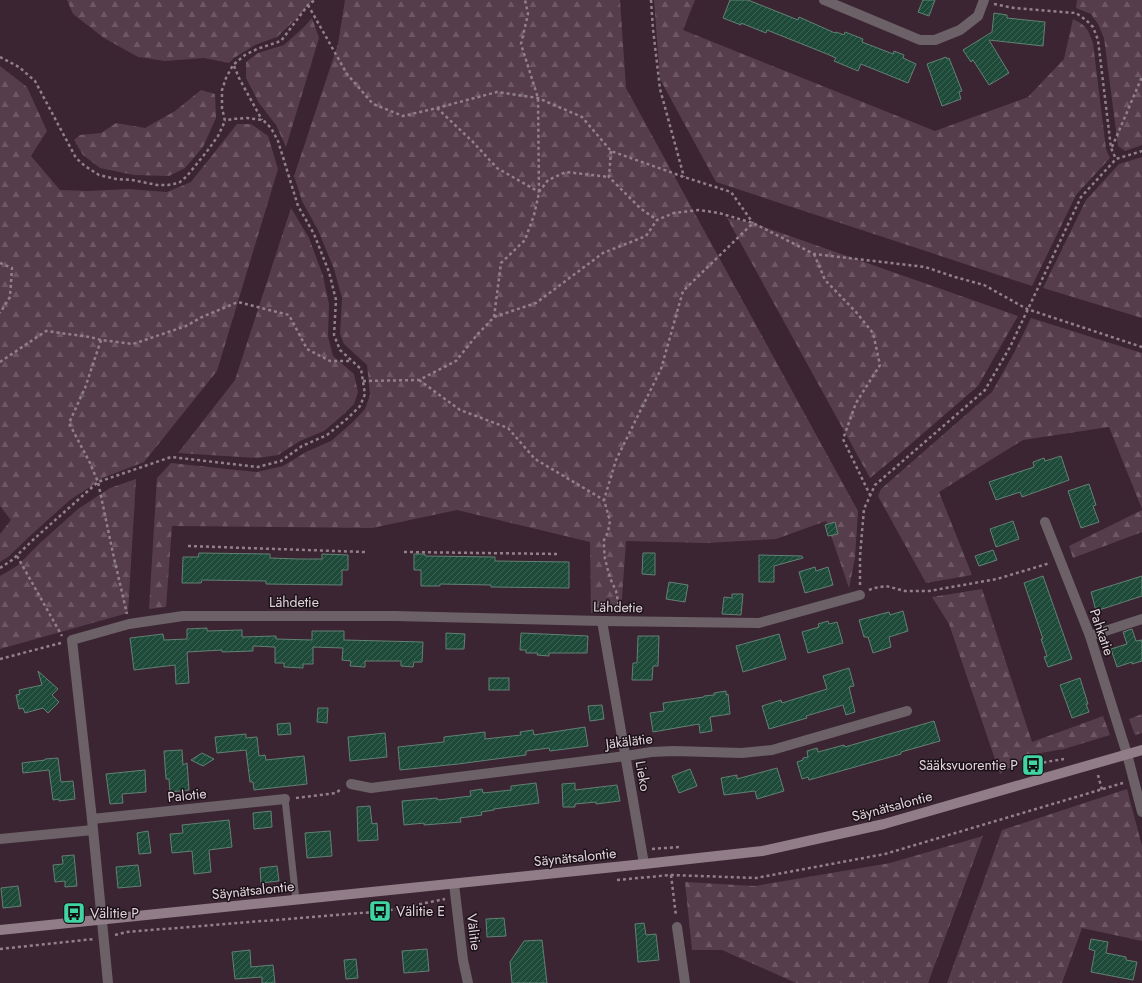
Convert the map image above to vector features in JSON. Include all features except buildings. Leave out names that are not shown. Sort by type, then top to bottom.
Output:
[{"type":"main road","name":"Säynätsalontie","points":[[0,930],[762,852],[884,824],[1142,750]]},
{"type":"street","points":[[824,0],[920,40],[935,40],[960,30],[978,16],[984,1]]},
{"type":"street","name":"Pahkatie","points":[[1045,522],[1090,636],[1127,754],[1142,812]]},
{"type":"street","name":"Lähdetie","points":[[108,983],[105,938],[72,640],[129,624],[183,616],[395,616],[759,623],[860,595]]},
{"type":"street","points":[[1090,636],[1142,619]]},
{"type":"street","name":"Lieko","points":[[602,621],[644,864]]},
{"type":"street","name":"Jäkälätie","points":[[351,784],[371,788],[651,752],[674,751],[742,753],[772,750],[907,711]]},
{"type":"street","name":"Palotie","points":[[92,819],[285,799]]},
{"type":"street","points":[[0,839],[93,830]]},
{"type":"street","name":"Välitie","points":[[454,884],[463,960],[468,983]]},
{"type":"street","points":[[677,927],[685,983]]},
{"type":"lane","points":[[285,799],[296,900]]},
{"type":"path","points":[[0,57],[19,67],[35,81],[76,158],[85,166],[99,175],[116,179],[132,180],[157,186],[168,185],[179,183],[187,176],[218,136],[225,121],[222,108],[222,90],[226,78],[233,66],[245,55],[257,49],[281,41],[308,5],[315,0]]},
{"type":"path","points":[[494,316],[501,264],[525,240],[534,214],[539,193],[538,98],[521,44],[528,14],[525,0]]},
{"type":"path","points":[[651,0],[660,89],[684,178]]},
{"type":"path","points":[[984,1],[1014,8],[1076,13],[1093,27],[1098,40],[1112,148],[1116,159]]},
{"type":"path","points":[[308,5],[347,74],[373,104],[403,116],[497,92],[538,98],[582,117],[611,151],[684,178],[731,192],[753,223]]},
{"type":"path","points":[[0,568],[17,556],[98,482],[170,457],[258,467],[281,461],[302,446],[327,435],[360,406],[365,394],[361,369],[340,350],[334,335],[336,300],[329,272],[314,234],[298,206],[278,141],[270,128],[262,120],[233,66]]},
{"type":"path","points":[[1112,148],[1142,77]]},
{"type":"path","points":[[437,108],[473,142],[497,168],[539,193]]},
{"type":"path","points":[[225,121],[240,118],[262,120]]},
{"type":"path","points":[[609,177],[611,151]]},
{"type":"path","points":[[1060,560],[997,580],[929,591],[905,591],[886,586],[874,588],[860,595],[860,556],[864,509],[875,485],[985,390],[1010,347],[1081,197],[1116,159],[1142,151]]},
{"type":"path","points":[[539,193],[548,180],[566,172],[609,177],[640,208],[657,220]]},
{"type":"path","points":[[363,381],[419,380],[456,361],[494,316],[536,303],[603,252],[646,236],[657,220],[674,213],[699,210],[720,213],[753,223],[814,254],[924,267],[984,285],[1027,309],[1142,347]]},
{"type":"path","points":[[618,621],[619,606],[616,591],[610,578],[605,559],[604,540],[610,521],[604,500],[616,460],[661,369],[683,291],[753,223]]},
{"type":"path","points":[[814,254],[825,280],[856,312],[872,333],[880,365],[856,403],[843,439],[870,496]]},
{"type":"path","points":[[0,263],[12,268],[10,297],[0,313]]},
{"type":"path","points":[[0,362],[46,331],[133,344],[186,326],[202,317],[238,302],[289,315],[308,349],[330,361],[352,361]]},
{"type":"path","points":[[101,340],[84,388],[69,423],[90,463],[98,482],[129,624]]},
{"type":"path","points":[[419,380],[460,410],[508,428],[535,459],[604,500]]},
{"type":"path","points":[[188,546],[365,552]]},
{"type":"path","points":[[404,552],[558,554]]},
{"type":"path","points":[[0,659],[65,642],[17,556]]},
{"type":"path","points":[[285,799],[336,792],[351,784]]},
{"type":"path","points":[[671,875],[677,927]]},
{"type":"green space","points":[[67,0],[313,0],[277,37],[255,45],[234,58],[229,63],[204,58],[165,61],[138,57],[104,38],[73,14]]},
{"type":"green space","points":[[345,0],[620,0],[626,88],[858,511],[855,558],[849,588],[826,521],[776,539],[706,543],[626,541],[621,612],[591,613],[590,542],[457,510],[372,528],[172,526],[166,607],[149,609],[157,478],[171,463],[257,472],[283,466],[306,452],[331,441],[353,422],[365,409],[370,395],[367,365],[344,344],[340,334],[342,298],[334,269],[318,230],[302,201],[294,176],[338,44]]},
{"type":"green space","points":[[654,0],[695,0],[683,30],[935,131],[1028,97],[1064,59],[1073,19],[1086,28],[1093,43],[1106,149],[1110,158],[1076,195],[1032,286],[716,182],[660,79]]},
{"type":"green space","points":[[1077,0],[1142,0],[1142,145],[1125,151],[1118,146],[1104,38],[1098,24],[1091,14],[1076,8]]},
{"type":"green space","points":[[312,18],[319,38],[286,147],[276,125],[259,103],[246,78],[246,62],[258,53],[284,45]]},
{"type":"green space","points":[[0,66],[27,87],[47,131],[31,156],[60,190],[89,191],[128,189],[167,192],[191,182],[237,124],[251,124],[268,136],[278,169],[217,371],[144,462],[105,477],[70,500],[8,557],[0,562],[0,534],[11,520],[0,506]]},
{"type":"green space","points":[[201,90],[215,94],[216,118],[203,147],[185,168],[169,176],[134,175],[100,168],[83,155],[74,140],[80,135],[101,133],[116,123],[145,128],[175,111]]},
{"type":"green space","points":[[1142,157],[1142,318],[1043,288],[1086,200],[1119,164]]},
{"type":"green space","points":[[291,208],[309,238],[323,276],[329,304],[328,336],[333,356],[354,374],[358,392],[354,404],[324,431],[300,441],[278,455],[258,458],[178,453],[235,380]]},
{"type":"green space","points":[[727,218],[753,223],[1018,316],[978,386],[870,478]]},
{"type":"green space","points":[[1031,318],[1142,353],[1142,509],[1109,427],[1023,440],[939,492],[972,575],[926,583],[878,496],[881,489],[992,392],[1015,351]]},
{"type":"green space","points":[[136,479],[128,613],[0,649],[0,576],[17,566],[78,509],[110,488]]},
{"type":"green space","points":[[1142,510],[1142,532],[1073,558],[1069,546]]},
{"type":"green space","points":[[982,589],[1032,742],[1103,716],[1110,735],[1064,749],[1029,755],[1000,774],[949,624],[932,597]]},
{"type":"green space","points":[[1142,714],[1142,733],[1135,735],[1129,719]]},
{"type":"green space","points":[[1127,789],[1142,846],[1142,941],[1082,928],[1062,983],[947,983],[1002,830]]},
{"type":"green space","points":[[983,836],[928,983],[796,983],[722,950],[692,950],[685,882],[755,886],[890,863]]},
{"type":"place","name":"Sääksvuorentie P","points":[[1033,765]]},
{"type":"place","name":"Välitie E","points":[[380,911]]},
{"type":"place","name":"Välitie P","points":[[74,913]]}]
